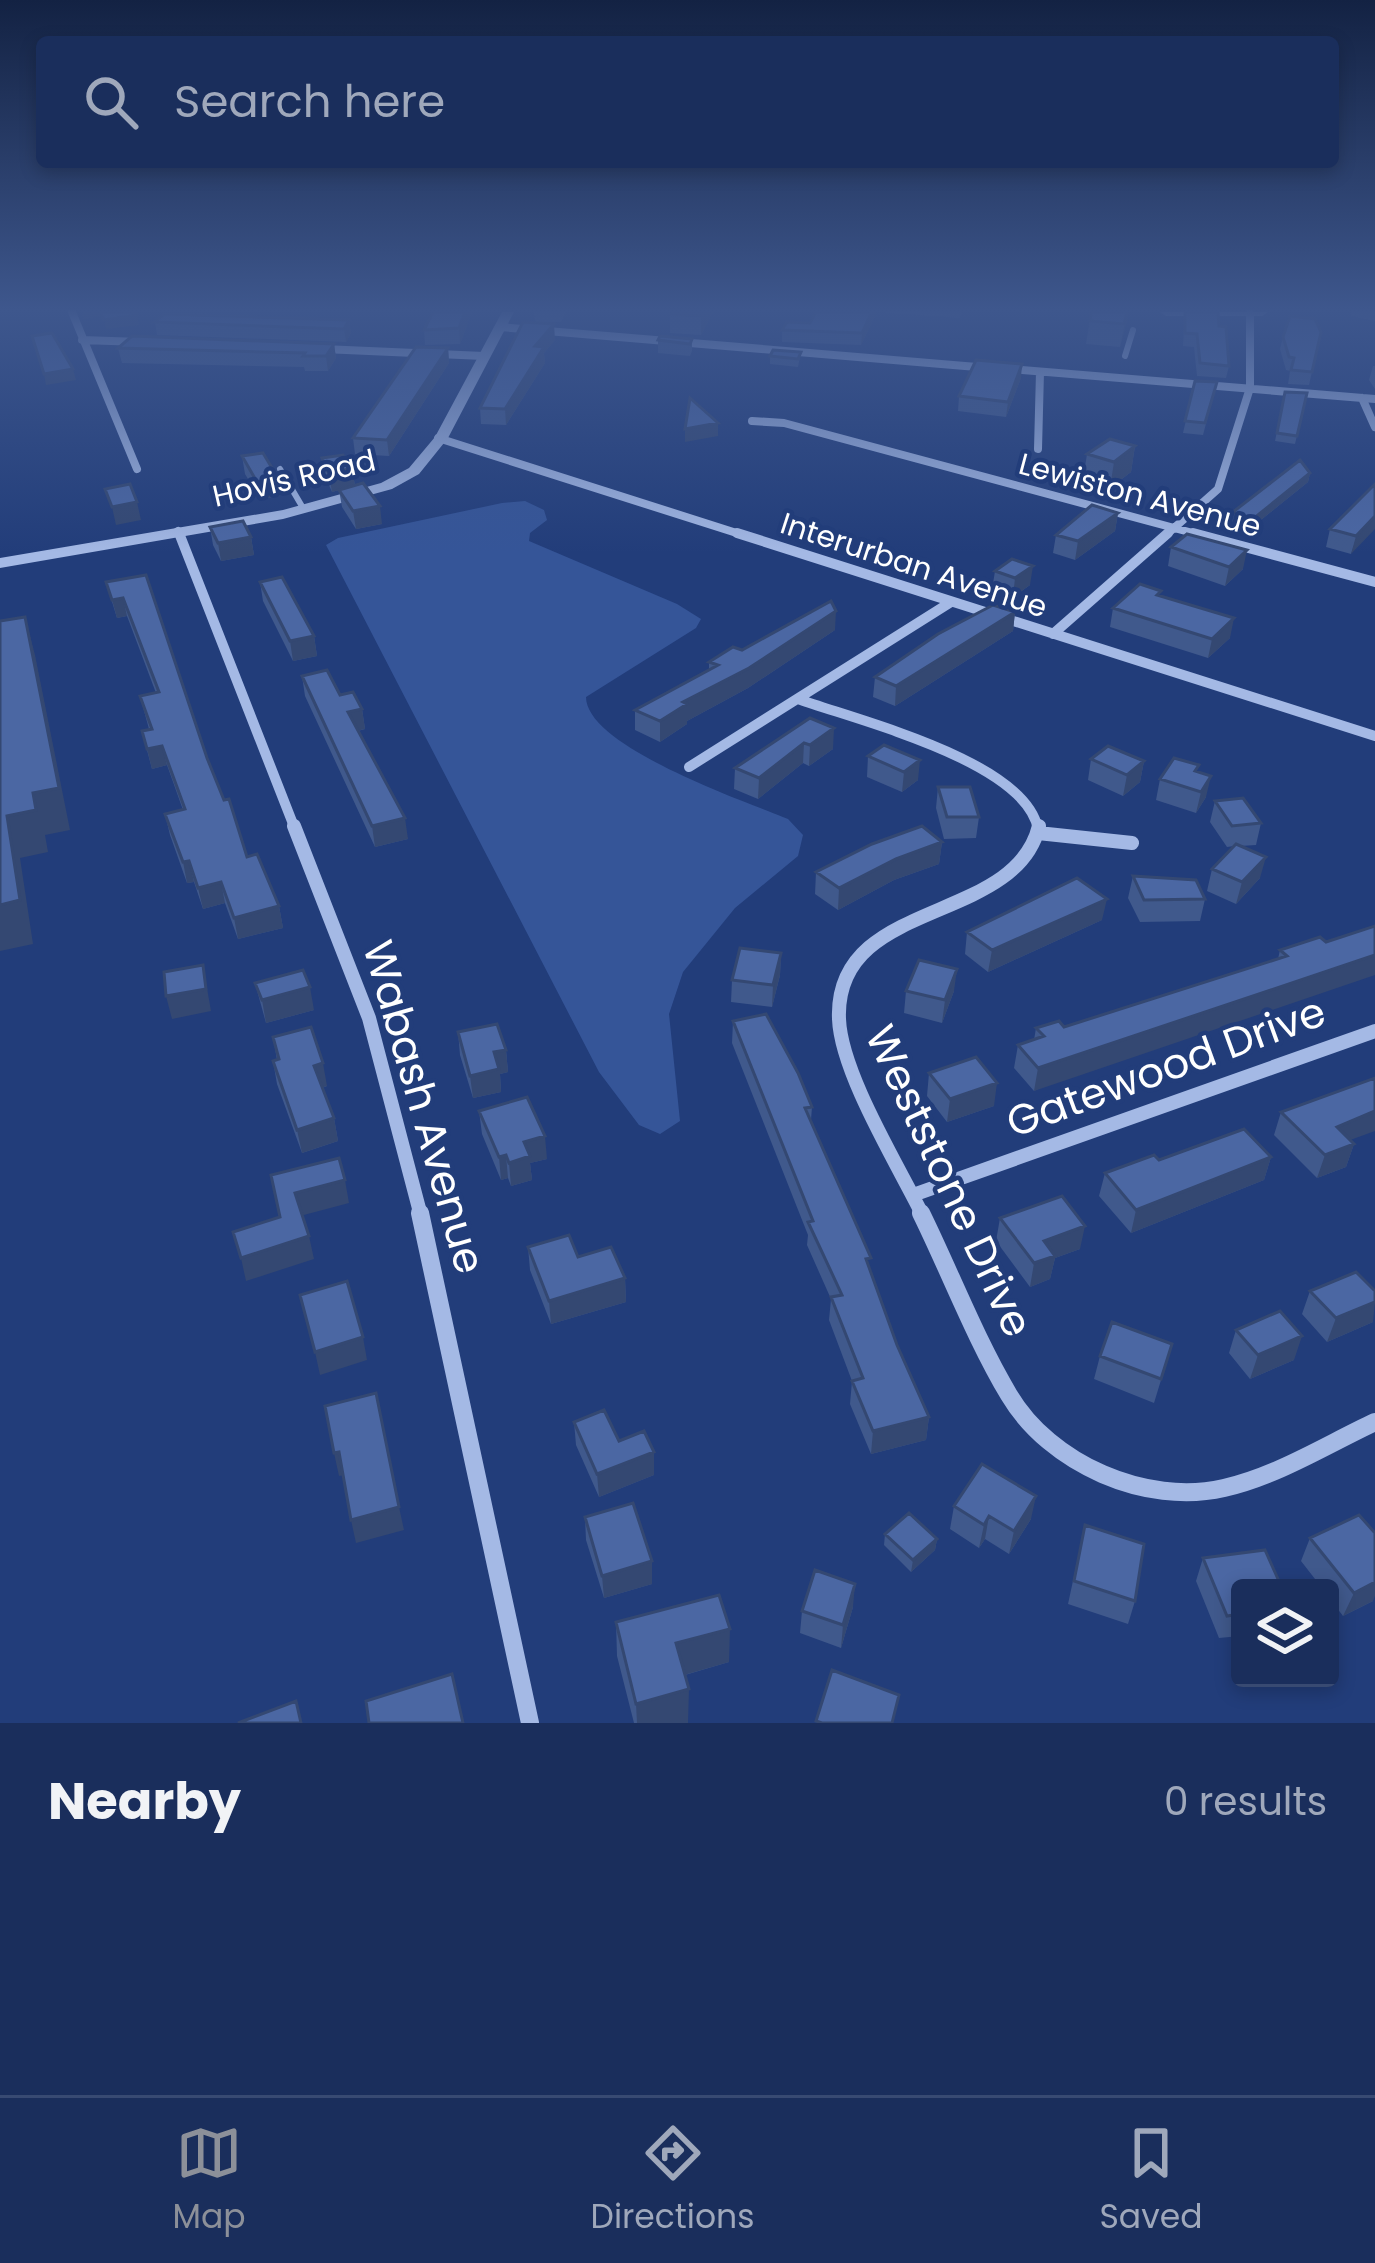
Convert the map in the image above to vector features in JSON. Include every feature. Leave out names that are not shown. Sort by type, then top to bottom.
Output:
[{"type":"street","points":[[104,392],[137,469]]},
{"type":"street","name":"Hovis Road","points":[[0,562],[362,496],[399,482],[422,463],[463,392]]},
{"type":"street","points":[[1038,449],[1039,392]]},
{"type":"street","points":[[1053,634],[1218,489],[1226,476],[1249,392]]},
{"type":"street","points":[[1299,392],[1375,399]]},
{"type":"street","points":[[1362,398],[1375,427]]},
{"type":"street","name":"Lewiston Avenue","points":[[752,421],[784,423],[1375,583]]},
{"type":"street","name":"Interurban Avenue","points":[[438,437],[1375,736]]},
{"type":"street","name":"Wabash Avenue","points":[[178,531],[369,1018],[430,1255],[530,1723]]},
{"type":"street","points":[[689,767],[951,602]]},
{"type":"street","points":[[797,699],[995,773],[1028,800],[1039,833],[1132,843]]},
{"type":"street","name":"Weststone Drive","points":[[1039,833],[1023,865],[1006,878],[872,944],[847,972],[838,993],[837,1029],[848,1061],[1010,1397],[1034,1428],[1085,1466],[1131,1486],[1202,1492],[1241,1482],[1375,1422]]},
{"type":"street","name":"Gatewood Drive","points":[[914,1195],[1375,1031]]},
{"type":"lane","points":[[280,469],[303,508]]},
{"type":"shaded area","points":[[525,501],[544,510],[547,520],[530,533],[529,541],[677,604],[701,619],[696,628],[586,697],[593,716],[639,753],[788,819],[803,835],[798,856],[735,908],[683,972],[669,1014],[680,1121],[660,1134],[639,1125],[599,1072],[326,545],[338,538]]},
{"type":"building","points":[[385,392],[419,392],[387,440],[353,438]]},
{"type":"building","points":[[488,392],[515,392],[505,409],[480,408]]},
{"type":"building","points":[[961,392],[1012,392],[1008,402],[959,396]]},
{"type":"building","points":[[1192,392],[1214,392],[1205,423],[1185,421]]},
{"type":"building","points":[[1285,392],[1307,393],[1297,436],[1277,433]]},
{"type":"building","points":[[690,398],[718,423],[685,429]]},
{"type":"building","points":[[1110,439],[1135,446],[1114,462],[1087,454]]},
{"type":"building","points":[[263,453],[278,478],[257,482],[242,456]]},
{"type":"building","points":[[343,455],[352,468],[329,474],[322,458]]},
{"type":"building","points":[[1300,460],[1310,473],[1253,519],[1233,512]]},
{"type":"building","points":[[363,483],[380,506],[353,511],[339,490]]},
{"type":"building","points":[[130,484],[137,502],[112,507],[105,489]]},
{"type":"building","points":[[1375,484],[1375,516],[1356,536],[1330,529]]},
{"type":"building","points":[[1092,505],[1118,513],[1078,541],[1056,535]]},
{"type":"building","points":[[243,521],[251,537],[218,543],[210,527]]},
{"type":"building","points":[[1187,534],[1247,550],[1229,567],[1171,547]]},
{"type":"building","points":[[1012,559],[1033,566],[1015,578],[995,571]]},
{"type":"building","points":[[146,575],[207,758],[224,800],[229,799],[247,857],[257,854],[279,906],[234,918],[221,882],[198,888],[189,861],[183,862],[165,814],[185,809],[162,746],[147,749],[142,731],[152,729],[140,696],[159,692],[123,598],[112,600],[106,582]]},
{"type":"building","points":[[282,577],[314,636],[290,641],[260,582]]},
{"type":"building","points":[[1140,584],[1161,591],[1157,595],[1234,618],[1212,639],[1113,608]]},
{"type":"building","points":[[831,601],[836,611],[749,668],[683,702],[687,704],[660,721],[635,710],[718,665],[709,662],[733,647],[742,650]]},
{"type":"building","points":[[993,605],[1015,612],[896,686],[875,677],[938,634]]},
{"type":"building","points":[[25,617],[59,788],[33,793],[36,810],[7,816],[20,900],[0,905],[0,621]]},
{"type":"building","points":[[327,670],[340,695],[353,692],[362,709],[348,712],[405,818],[372,826],[302,676]]},
{"type":"building","points":[[810,718],[834,728],[810,745],[804,743],[759,778],[735,768]]},
{"type":"building","points":[[884,745],[920,760],[904,772],[868,756]]},
{"type":"building","points":[[1108,746],[1144,761],[1127,775],[1091,759]]},
{"type":"building","points":[[1174,758],[1199,765],[1195,771],[1211,776],[1201,792],[1160,779]]},
{"type":"building","points":[[938,787],[970,787],[979,817],[947,817]]},
{"type":"building","points":[[1243,798],[1261,823],[1232,826],[1215,801]]},
{"type":"building","points":[[922,826],[942,842],[839,888],[816,872],[872,844]]},
{"type":"building","points":[[1236,844],[1266,857],[1242,882],[1212,869]]},
{"type":"building","points":[[1133,876],[1196,880],[1205,899],[1144,900]]},
{"type":"building","points":[[1077,878],[1107,899],[992,950],[967,932]]},
{"type":"building","points":[[1375,926],[1375,955],[1038,1068],[1018,1045],[1044,1036],[1036,1028],[1059,1021],[1064,1027],[1287,956],[1280,950],[1320,937],[1326,942]]},
{"type":"building","points":[[740,948],[781,953],[773,985],[732,980]]},
{"type":"building","points":[[919,960],[957,969],[945,1000],[906,991]]},
{"type":"building","points":[[203,965],[206,989],[166,996],[164,972]]},
{"type":"building","points":[[303,970],[310,987],[262,1000],[255,983]]},
{"type":"building","points":[[766,1014],[812,1107],[805,1108],[871,1258],[866,1259],[897,1345],[929,1417],[873,1431],[852,1381],[863,1378],[831,1297],[842,1295],[808,1222],[813,1221],[733,1021]]},
{"type":"building","points":[[497,1024],[506,1050],[494,1052],[499,1069],[470,1076],[458,1032]]},
{"type":"building","points":[[311,1027],[323,1063],[314,1066],[334,1118],[297,1130],[273,1061],[279,1059],[273,1037]]},
{"type":"building","points":[[976,1057],[997,1083],[950,1099],[929,1073]]},
{"type":"building","points":[[1375,1078],[1375,1111],[1337,1127],[1354,1144],[1325,1155],[1281,1112]]},
{"type":"building","points":[[527,1097],[545,1136],[524,1142],[530,1156],[509,1163],[506,1155],[499,1157],[479,1111]]},
{"type":"building","points":[[1244,1129],[1271,1157],[1136,1210],[1105,1173],[1154,1155],[1159,1160]]},
{"type":"building","points":[[339,1158],[345,1180],[295,1193],[309,1236],[241,1258],[233,1232],[280,1217],[271,1175]]},
{"type":"building","points":[[1062,1196],[1085,1226],[1044,1241],[1055,1256],[1034,1263],[1000,1218]]},
{"type":"building","points":[[569,1235],[578,1257],[611,1247],[625,1278],[549,1301],[528,1247]]},
{"type":"building","points":[[1356,1272],[1375,1291],[1375,1302],[1336,1318],[1310,1291]]},
{"type":"building","points":[[347,1281],[363,1337],[315,1352],[300,1295]]},
{"type":"building","points":[[1280,1311],[1302,1336],[1258,1355],[1236,1330]]},
{"type":"building","points":[[1112,1322],[1172,1344],[1161,1379],[1100,1356]]},
{"type":"building","points":[[376,1393],[399,1507],[351,1520],[325,1406]]},
{"type":"building","points":[[604,1410],[619,1441],[644,1431],[654,1452],[597,1474],[574,1422]]},
{"type":"building","points":[[982,1464],[1036,1496],[1014,1531],[989,1516],[984,1525],[954,1506]]},
{"type":"building","points":[[633,1503],[652,1561],[602,1576],[585,1517]]},
{"type":"building","points":[[909,1513],[937,1539],[913,1560],[885,1534]]},
{"type":"building","points":[[1359,1515],[1375,1533],[1375,1582],[1354,1593],[1310,1538]]},
{"type":"building","points":[[1085,1525],[1144,1544],[1135,1601],[1074,1581]]},
{"type":"building","points":[[1265,1550],[1278,1579],[1231,1579],[1231,1615],[1227,1616],[1203,1558]]},
{"type":"building","points":[[815,1570],[855,1584],[843,1625],[802,1611]]},
{"type":"building","points":[[719,1595],[730,1629],[676,1643],[689,1689],[636,1704],[616,1622]]},
{"type":"building","points":[[832,1670],[899,1695],[892,1723],[816,1721]]},
{"type":"building","points":[[452,1674],[463,1723],[369,1723],[366,1701]]},
{"type":"building","points":[[296,1701],[301,1723],[238,1723]]}]
